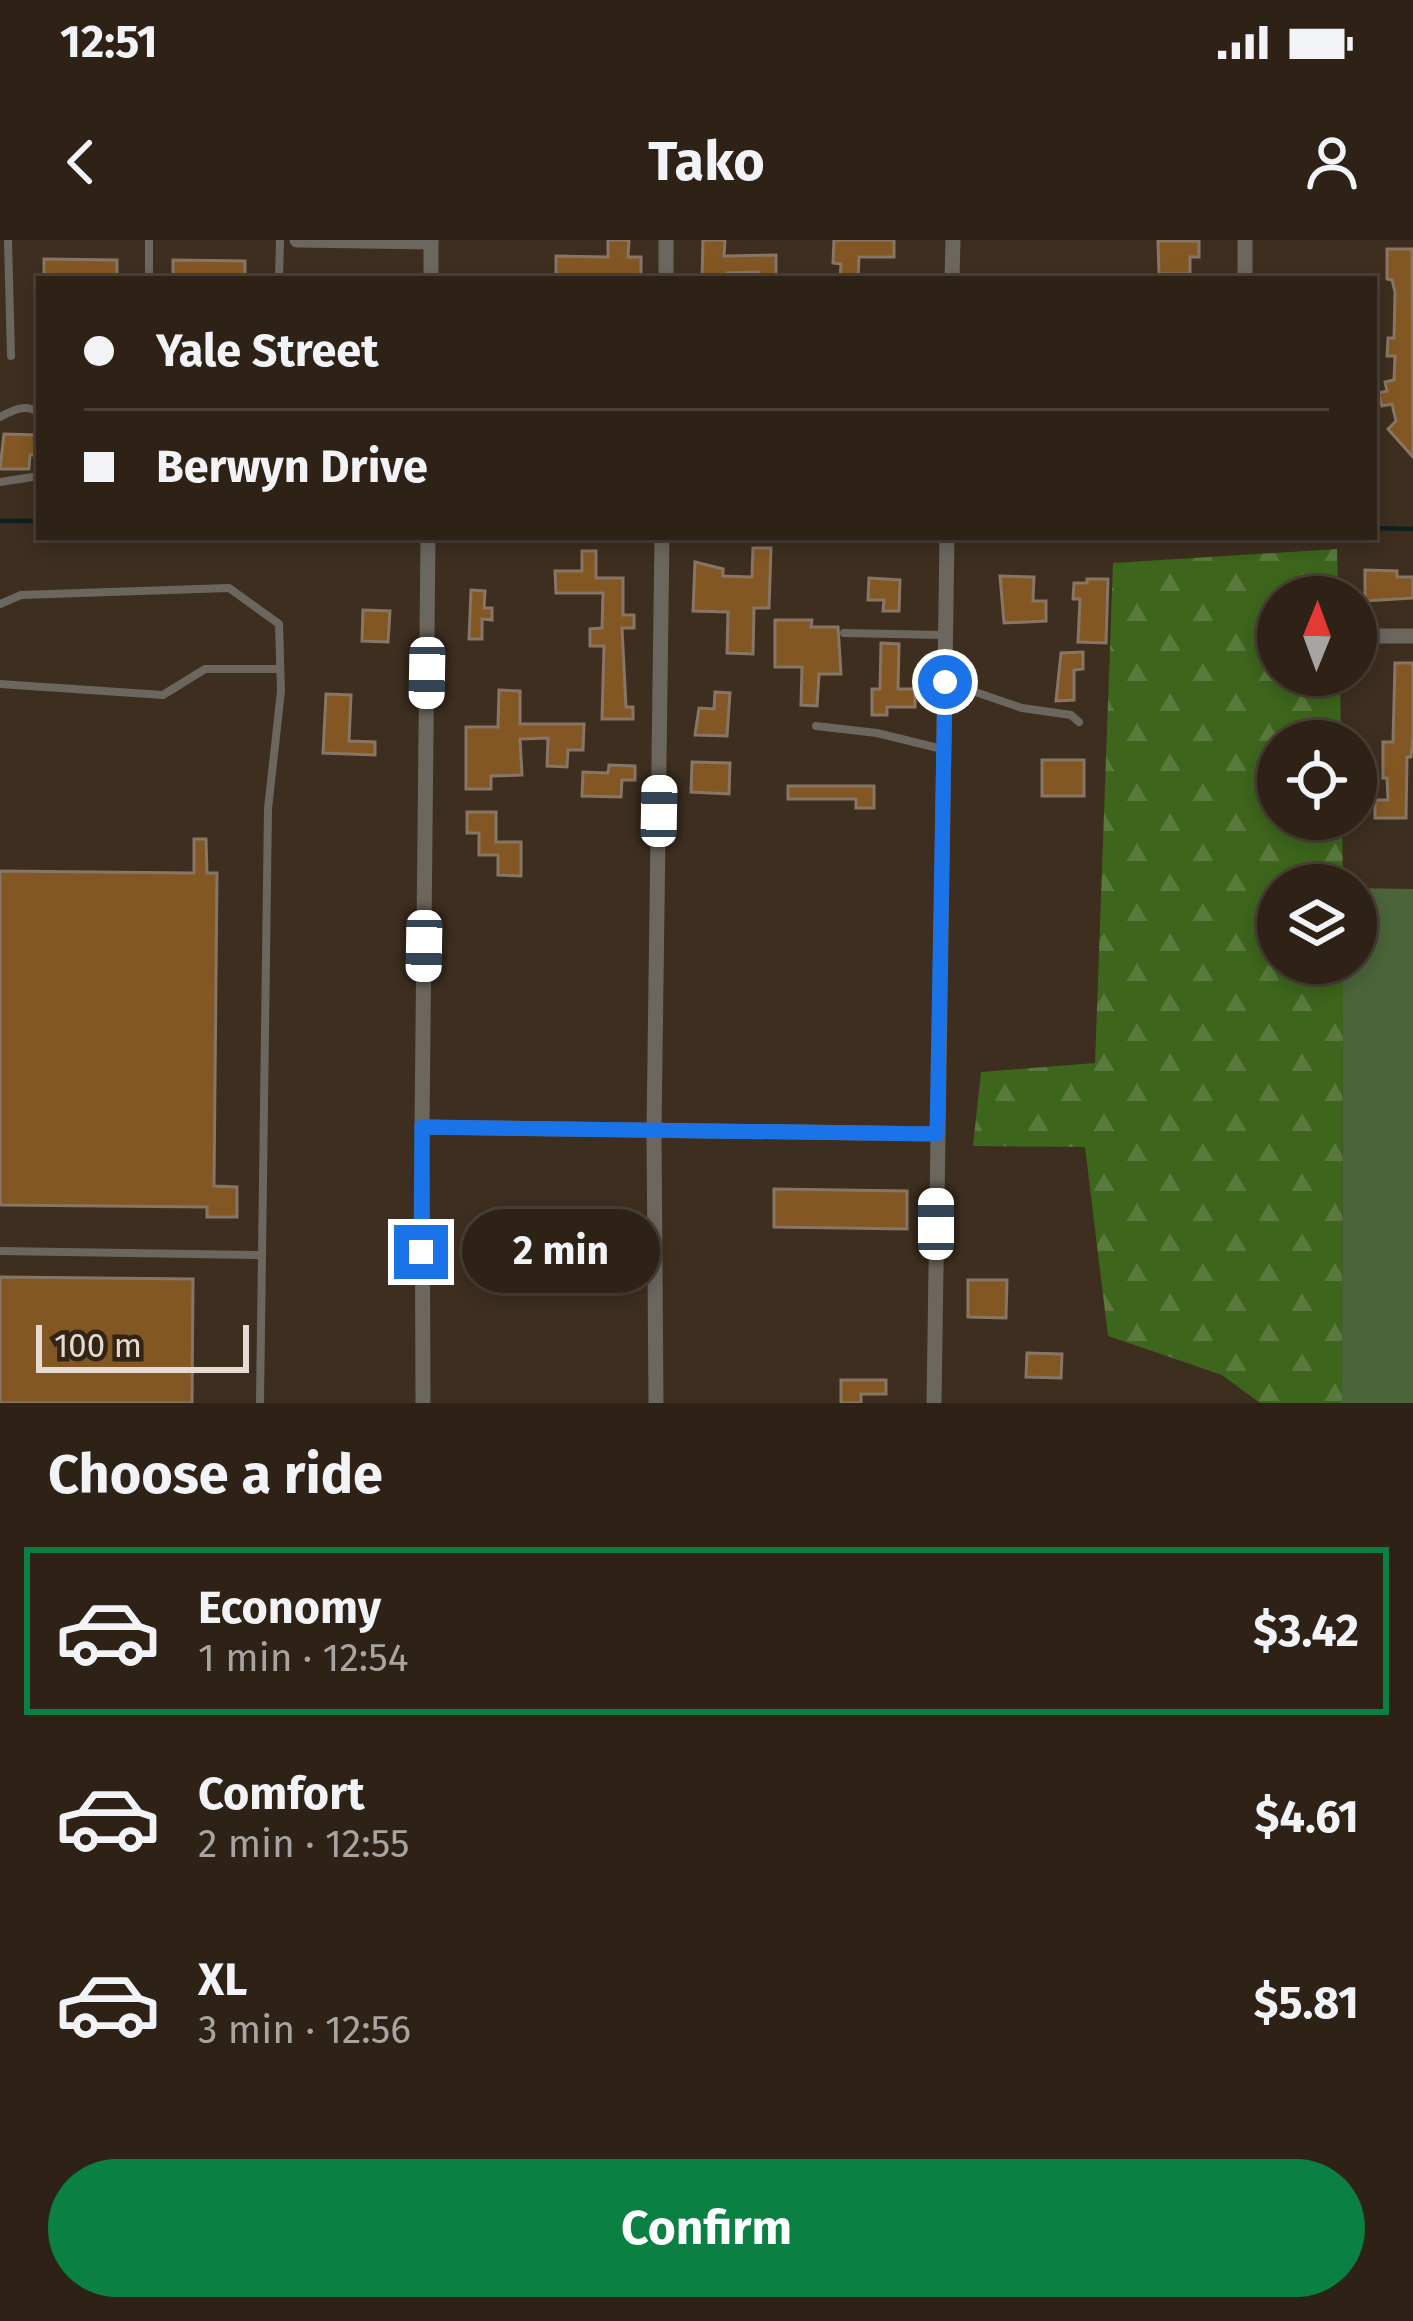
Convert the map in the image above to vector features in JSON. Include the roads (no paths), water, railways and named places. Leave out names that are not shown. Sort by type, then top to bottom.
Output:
[{"type":"street","points":[[297,240],[431,241],[431,276]]},
{"type":"street","points":[[666,240],[666,276]]},
{"type":"street","points":[[952,276],[953,240]]},
{"type":"street","points":[[1245,240],[1245,276]]},
{"type":"street","points":[[423,1403],[428,540]]},
{"type":"street","points":[[656,1403],[662,540]]},
{"type":"street","points":[[934,1403],[947,540]]},
{"type":"street","points":[[1377,636],[1413,636]]},
{"type":"street","points":[[422,1127],[937,1134]]},
{"type":"lane","points":[[8,240],[10,356]]},
{"type":"lane","points":[[149,240],[149,276]]},
{"type":"lane","points":[[279,276],[280,240]]},
{"type":"lane","points":[[0,416],[19,408],[36,410]]},
{"type":"lane","points":[[0,482],[36,476]]},
{"type":"lane","points":[[0,604],[21,595],[229,588],[279,624],[280,669],[268,808],[260,1403]]},
{"type":"lane","points":[[844,633],[946,635]]},
{"type":"lane","points":[[0,685],[163,694],[205,669],[280,669]]},
{"type":"lane","points":[[945,682],[1079,722]]},
{"type":"lane","points":[[816,727],[877,733],[944,750]]},
{"type":"lane","points":[[0,1251],[262,1255]]},
{"type":"waterway","points":[[0,521],[36,521]]},
{"type":"waterway","points":[[1377,528],[1413,529]]}]
